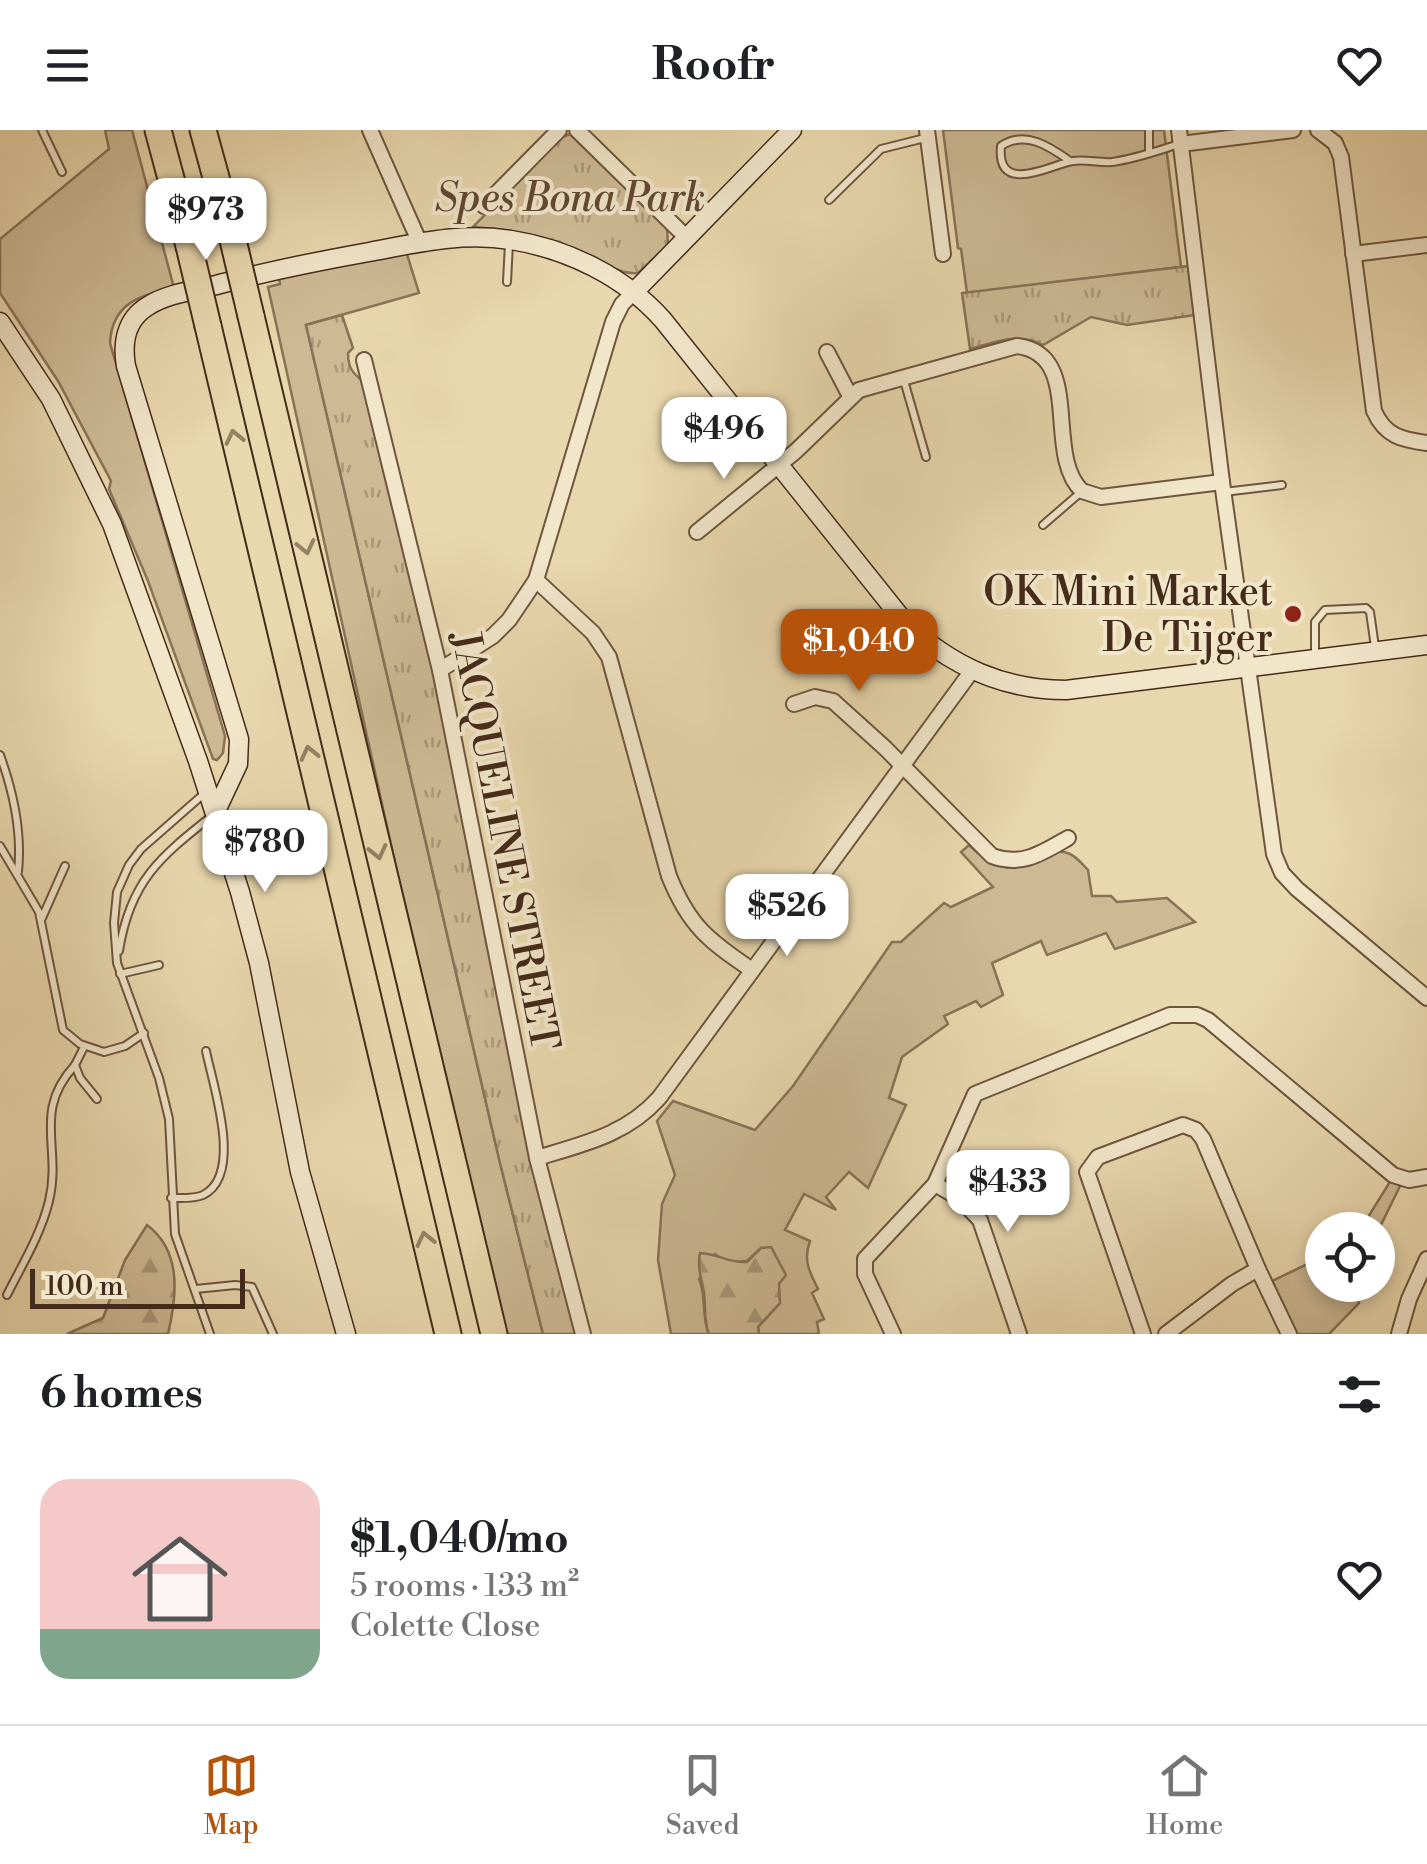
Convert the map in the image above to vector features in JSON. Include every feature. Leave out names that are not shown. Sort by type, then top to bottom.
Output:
[{"type":"highway","points":[[158,130],[448,1334]]},
{"type":"highway","points":[[203,130],[232,236],[494,1334]]},
{"type":"street","points":[[370,130],[419,241]]},
{"type":"street","points":[[484,206],[558,130]]},
{"type":"street","points":[[577,130],[687,238]]},
{"type":"street","points":[[440,670],[493,636],[536,580],[613,322],[622,304],[792,130]]},
{"type":"street","points":[[1293,130],[1180,137],[1272,844],[1282,873],[1296,889],[1427,998]]},
{"type":"street","points":[[1318,130],[1335,143],[1341,157],[1374,411],[1381,425],[1393,435],[1427,442]]},
{"type":"street","points":[[928,134],[943,254]]},
{"type":"street","points":[[215,814],[240,758],[239,739],[126,366],[126,336],[141,311],[160,300],[284,268],[419,241],[471,236],[510,240],[574,258],[634,292],[663,320],[908,625],[940,653],[971,672],[1016,685],[1066,690],[1427,644]]},
{"type":"street","points":[[1353,254],[1427,244]]},
{"type":"street","points":[[0,322],[57,410],[105,510],[134,580],[215,814],[259,964],[300,1172],[346,1334]]},
{"type":"street","points":[[697,532],[778,467],[859,390],[1017,346],[1037,351],[1050,363],[1055,375],[1066,463],[1082,491],[1102,497],[1223,487]]},
{"type":"street","points":[[826,352],[850,396]]},
{"type":"street","name":"JACQUELINE STREET","points":[[364,360],[440,670],[536,1158],[583,1334]]},
{"type":"street","points":[[536,580],[599,639],[609,657],[668,876],[679,902],[700,932],[752,970]]},
{"type":"street","points":[[536,1158],[605,1138],[640,1118],[660,1098],[971,672]]},
{"type":"street","points":[[794,704],[816,697],[832,701],[901,763],[992,856],[1022,861],[1068,838]]},
{"type":"street","points":[[207,791],[230,785]]},
{"type":"street","points":[[892,1334],[865,1274],[865,1259],[935,1184],[970,1101],[981,1090],[1170,1015],[1197,1015],[1217,1027],[1393,1175],[1409,1180],[1427,1177]]},
{"type":"street","points":[[1143,1334],[1087,1180],[1088,1168],[1098,1157],[1178,1125],[1196,1130],[1203,1139],[1289,1334]]},
{"type":"street","points":[[935,1184],[959,1198],[980,1220],[1019,1334]]},
{"type":"street","points":[[1399,1334],[1427,1259]]},
{"type":"street","points":[[1166,1334],[1258,1269]]},
{"type":"lane","points":[[42,130],[62,172]]},
{"type":"lane","points":[[1148,130],[1149,154]]},
{"type":"lane","points":[[829,200],[880,149],[928,134]]},
{"type":"lane","points":[[1070,161],[1024,136],[1014,136],[1002,146],[1003,161],[1016,173],[1036,174],[1070,161],[1110,162],[1149,154],[1180,137]]},
{"type":"lane","points":[[508,282],[510,240]]},
{"type":"lane","points":[[903,377],[926,457]]},
{"type":"lane","points":[[1223,487],[1282,485]]},
{"type":"lane","points":[[1043,525],[1082,491]]},
{"type":"lane","points":[[1315,657],[1315,622],[1325,610],[1368,610],[1375,650]]},
{"type":"lane","points":[[0,755],[14,810],[18,873]]},
{"type":"lane","points":[[207,791],[129,864],[114,908],[120,974],[160,1078],[169,1120],[175,1234],[210,1334]]},
{"type":"lane","points":[[117,962],[132,897],[156,864],[215,814]]},
{"type":"lane","points":[[0,846],[41,919],[63,1030],[93,1051],[114,1051],[144,1033]]},
{"type":"lane","points":[[41,919],[65,866]]},
{"type":"lane","points":[[120,974],[159,964]]},
{"type":"lane","points":[[7,1295],[44,1217],[52,1179],[53,1094],[84,1046]]},
{"type":"lane","points":[[171,1198],[208,1192],[224,1168],[225,1150],[206,1051]]},
{"type":"lane","points":[[74,1064],[97,1099]]},
{"type":"lane","points":[[196,1290],[236,1285],[252,1288],[273,1334]]},
{"type":"green space","points":[[105,130],[132,130],[174,288],[130,303],[116,319],[110,343],[225,736],[223,753],[217,760],[213,759],[148,581],[109,489],[111,481],[58,381],[0,293],[0,239],[109,149]]},
{"type":"green space","points":[[943,130],[1164,130],[1181,267],[967,293]]},
{"type":"green space","name":"Spes Bona Park","points":[[570,134],[667,227],[668,245],[638,273],[619,271],[548,239],[473,227],[560,138]]},
{"type":"green space","points":[[406,251],[419,293],[306,325],[543,1334],[507,1334],[397,872],[268,287],[280,284],[279,278]]},
{"type":"green space","points":[[1189,266],[1195,315],[1127,325],[1091,317],[1043,345],[1016,339],[970,349],[962,293]]},
{"type":"green space","points":[[342,315],[353,348],[348,353],[349,362],[363,381],[435,677],[529,1148],[577,1334],[543,1334],[306,325]]},
{"type":"green space","points":[[969,845],[987,860],[1003,866],[1028,864],[1059,852],[1070,854],[1088,870],[1092,896],[1111,896],[1117,902],[1167,898],[1195,922],[1115,949],[1106,933],[1047,955],[1041,941],[992,963],[1003,995],[981,1007],[976,1001],[944,1016],[948,1024],[902,1057],[889,1098],[906,1105],[868,1188],[849,1172],[826,1197],[836,1210],[804,1194],[785,1230],[810,1241],[808,1265],[818,1289],[812,1293],[824,1319],[817,1322],[819,1334],[759,1334],[758,1327],[780,1303],[761,1248],[747,1261],[727,1263],[715,1254],[699,1279],[709,1334],[671,1334],[658,1260],[662,1204],[675,1175],[657,1121],[673,1101],[755,1130],[793,1086],[892,942],[901,942],[944,903],[951,907],[993,887],[961,852]]},
{"type":"green space","points":[[1391,1180],[1401,1184],[1387,1212],[1371,1212]]},
{"type":"green space","points":[[147,1225],[166,1248],[174,1275],[168,1334],[67,1334],[103,1318],[125,1260]]},
{"type":"green space","points":[[771,1247],[786,1275],[779,1284],[780,1303],[758,1327],[759,1334],[709,1334],[700,1253],[747,1262],[761,1248]]},
{"type":"green space","points":[[1305,1265],[1305,1302],[1359,1303],[1329,1334],[1296,1334],[1272,1281]]},
{"type":"place","name":"OK Mini Market De Tijger","points":[[1293,614]]}]
